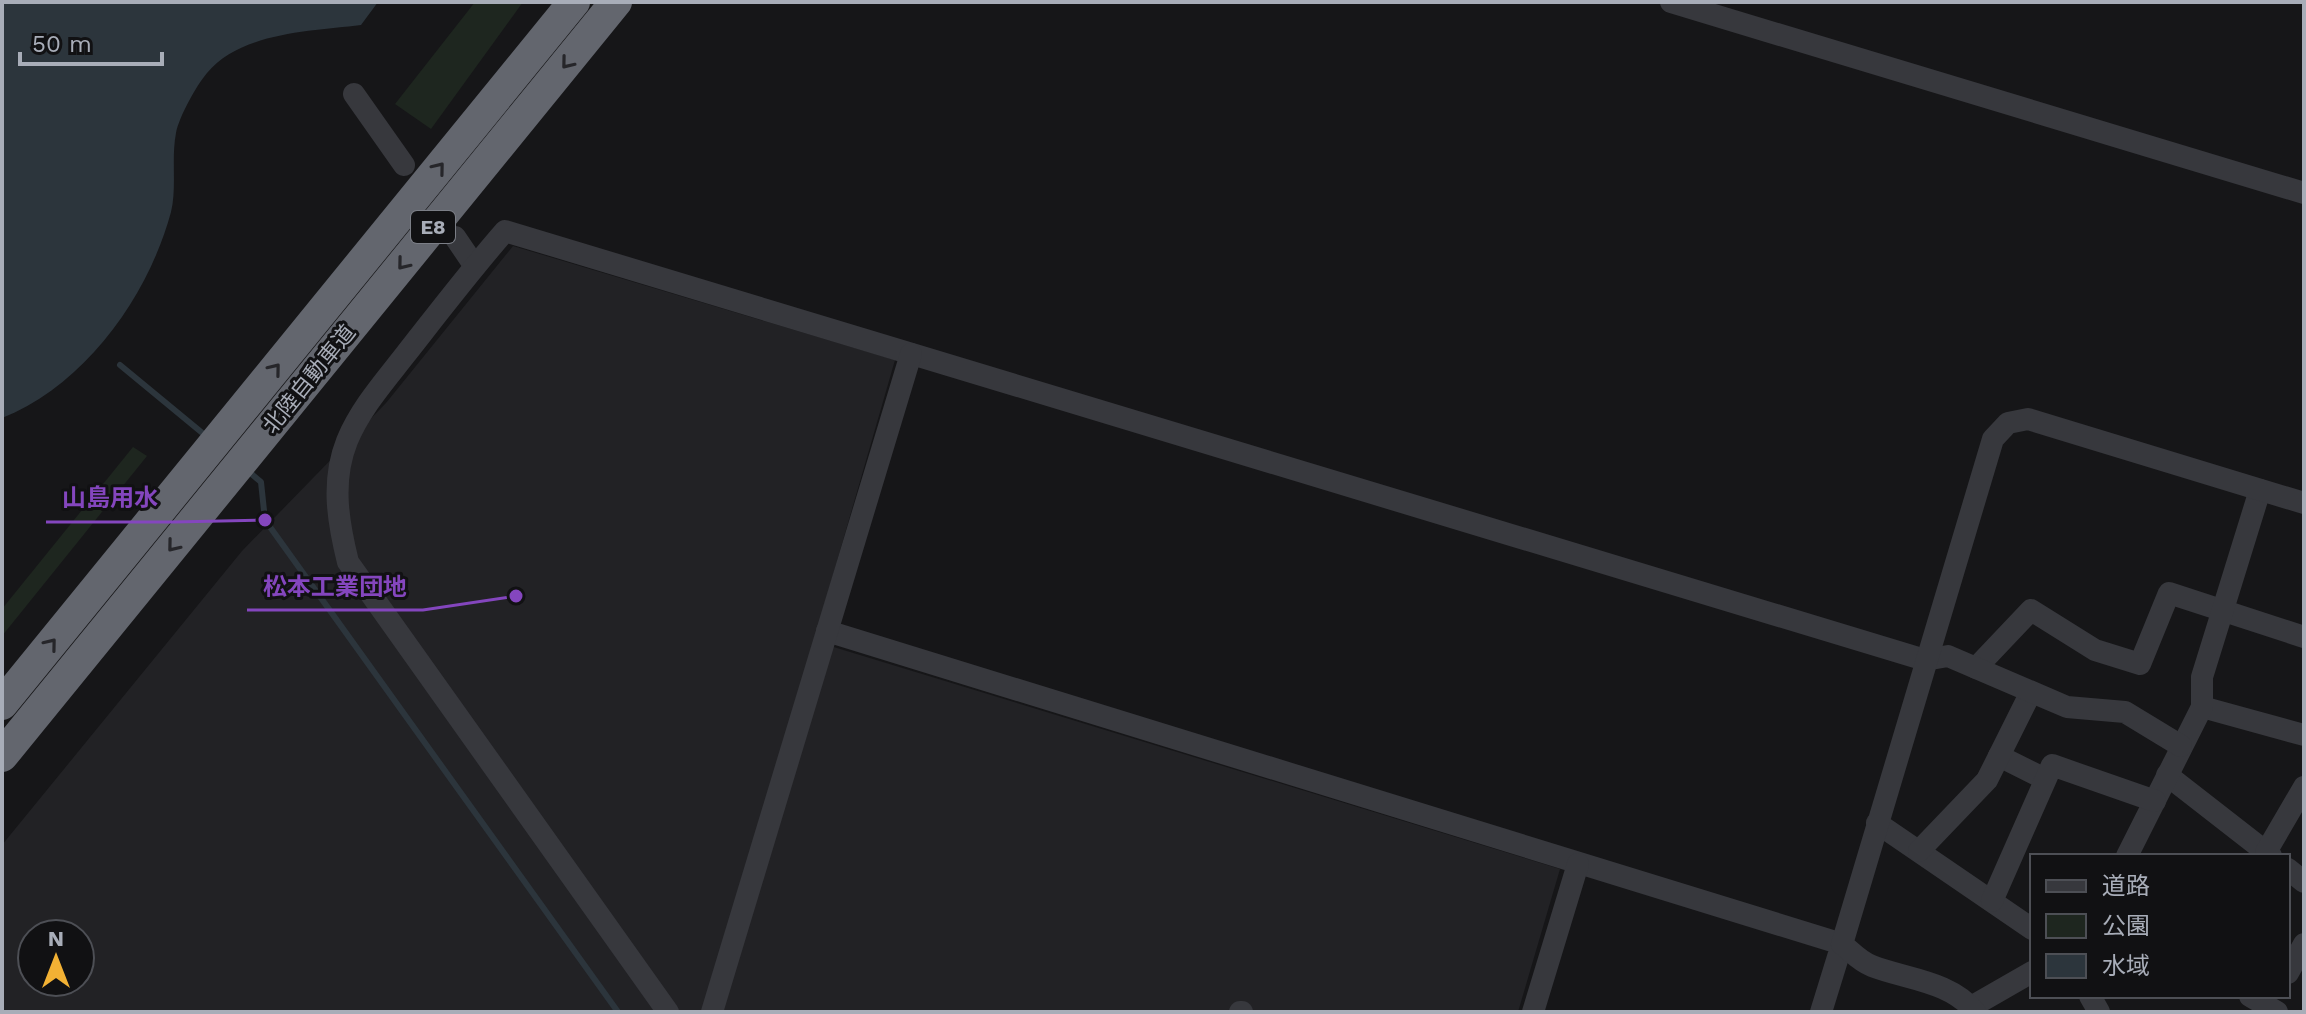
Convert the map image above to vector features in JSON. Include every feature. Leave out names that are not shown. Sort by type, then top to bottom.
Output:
[{"type":"highway","name":"北陸自動車道","points":[[2,704],[574,2]]},
{"type":"highway","name":"北陸自動車道","points":[[2,756],[616,2]]},
{"type":"street","points":[[1671,2],[2304,193]]},
{"type":"street","points":[[354,94],[404,165]]},
{"type":"street","points":[[668,1012],[348,562],[336,493],[347,441],[369,399],[474,265],[505,231],[1925,660],[1948,656],[2067,707],[2125,712],[2181,746]]},
{"type":"street","points":[[455,237],[474,265]]},
{"type":"street","points":[[712,1012],[911,354]]},
{"type":"street","points":[[1821,1012],[1993,439],[2008,423],[2028,419],[2304,503]]},
{"type":"street","points":[[2128,854],[2202,707],[2202,677],[2260,490]]},
{"type":"street","points":[[1976,668],[2031,610],[2095,650],[2140,664],[2169,593],[2304,637]]},
{"type":"street","points":[[827,631],[1842,944],[1857,959],[1871,966],[1949,991],[1973,1009],[2030,973]]},
{"type":"street","points":[[1919,851],[1987,780],[2031,692]]},
{"type":"street","points":[[2202,707],[2304,735]]},
{"type":"street","points":[[1999,756],[2045,779]]},
{"type":"street","points":[[1992,901],[2052,765],[2155,801]]},
{"type":"street","points":[[2167,775],[2261,852],[2304,787]]},
{"type":"street","points":[[1877,823],[2030,928]]},
{"type":"street","points":[[1533,1012],[1578,864]]},
{"type":"street","points":[[2290,969],[2304,944]]},
{"type":"street","points":[[2255,998],[2276,1007]]},
{"type":"shaded area","points":[[513,246],[895,360],[814,641],[1560,869],[1518,1012],[2,1012],[2,845],[242,551],[386,403]]},
{"type":"green space","points":[[475,2],[523,2],[431,129],[395,104]]},
{"type":"green space","points":[[133,447],[147,456],[2,636],[2,609]]},
{"type":"water","points":[[2,2],[378,2],[361,25],[300,32],[258,41],[221,59],[207,73],[188,102],[178,126],[171,212],[161,244],[129,306],[86,361],[60,384],[2,418]]},
{"type":"waterway","points":[[120,365],[206,436]]},
{"type":"waterway","points":[[248,471],[261,482],[265,520],[618,1012]]},
{"type":"place","name":"山島用水","points":[[265,520]]},
{"type":"place","name":"松本工業団地","points":[[516,596]]}]
